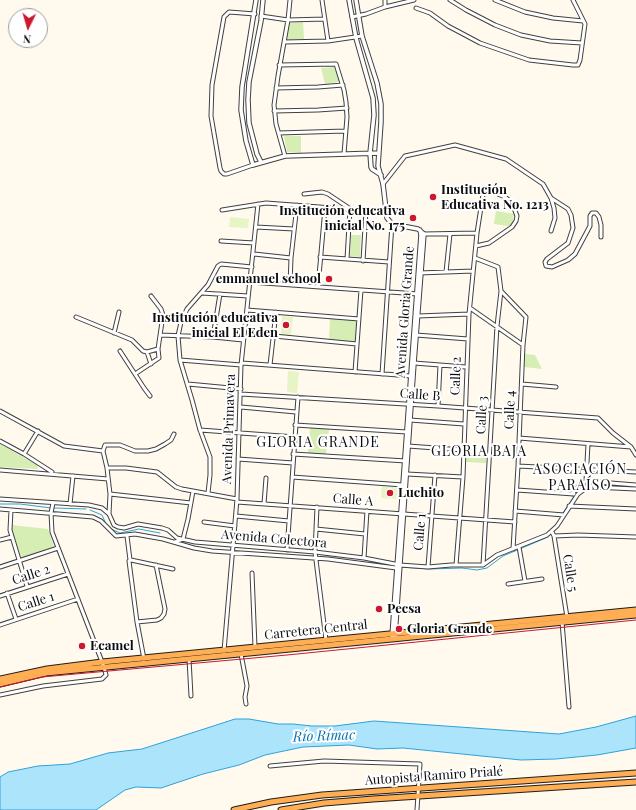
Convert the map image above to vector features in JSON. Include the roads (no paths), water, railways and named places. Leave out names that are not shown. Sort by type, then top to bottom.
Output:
[{"type":"highway","name":"Carretera Central","points":[[0,682],[46,673],[103,665],[224,653],[241,654],[636,610]]},
{"type":"highway","name":"Carretera Central","points":[[145,661],[189,659],[255,647],[326,640],[393,636],[636,615]]},
{"type":"highway","name":"Autopista Ramiro Prialé","points":[[234,810],[271,802],[322,795],[636,773]]},
{"type":"highway","name":"Autopista Ramiro Prialé","points":[[281,810],[324,803],[373,799],[636,782]]},
{"type":"street","points":[[253,165],[246,142],[241,110],[242,87],[256,0]]},
{"type":"street","points":[[261,162],[257,154],[249,123],[248,100],[249,82],[261,16],[262,0]]},
{"type":"street","points":[[286,156],[274,111],[279,65],[288,20],[290,0]]},
{"type":"street","points":[[322,0],[328,41]]},
{"type":"street","points":[[349,0],[356,38],[373,98],[374,115],[370,153],[372,169],[381,175]]},
{"type":"street","points":[[356,0],[362,36],[377,83],[381,104],[378,166],[381,175],[387,218],[392,224],[420,230]]},
{"type":"street","points":[[385,0],[385,7]]},
{"type":"street","points":[[352,16],[414,0]]},
{"type":"street","points":[[450,0],[495,25],[521,35],[550,41],[582,43]]},
{"type":"street","points":[[495,0],[525,12],[553,18],[583,21]]},
{"type":"street","points":[[416,8],[430,12],[448,26],[480,43],[529,60],[578,65],[585,24],[573,0]]},
{"type":"street","points":[[254,14],[229,12],[224,17],[212,85],[211,116],[220,168],[222,171],[227,174],[261,162],[286,156],[378,153]]},
{"type":"street","points":[[261,16],[288,20],[324,19]]},
{"type":"street","points":[[284,42],[328,41],[362,36]]},
{"type":"street","points":[[279,65],[336,64],[343,85],[347,108],[344,154]]},
{"type":"street","points":[[276,88],[318,88],[343,85]]},
{"type":"street","points":[[274,111],[347,108]]},
{"type":"street","points":[[279,133],[345,131]]},
{"type":"street","points":[[382,184],[405,156],[455,145],[506,160],[543,184],[551,198],[555,218],[551,231]]},
{"type":"street","name":"Calle 2","points":[[456,565],[463,477],[469,314],[474,258],[484,188],[505,196],[512,203],[517,216],[512,227],[489,243],[476,246]]},
{"type":"street","points":[[304,194],[322,192],[328,194],[350,209]]},
{"type":"street","points":[[551,198],[568,209],[571,214],[573,228],[568,243],[547,258],[545,262],[546,266],[552,267],[568,260],[575,254],[590,226],[590,216],[592,213],[599,217],[601,237]]},
{"type":"street","points":[[222,210],[258,204],[297,205],[386,212]]},
{"type":"street","name":"Avenida Primavera","points":[[224,653],[237,500],[242,364],[258,204]]},
{"type":"street","points":[[290,285],[291,258],[297,205]]},
{"type":"street","points":[[318,287],[325,208]]},
{"type":"street","points":[[347,259],[350,209]]},
{"type":"street","points":[[363,261],[366,210]]},
{"type":"street","points":[[382,374],[392,224]]},
{"type":"street","points":[[256,227],[294,229]]},
{"type":"street","name":"Avenida Gloria Grande","points":[[393,636],[406,474],[407,432],[424,234],[420,230]]},
{"type":"street","name":"Avenida Gloria Grande","points":[[420,230],[420,273]]},
{"type":"street","points":[[424,234],[477,233]]},
{"type":"street","points":[[446,272],[450,234]]},
{"type":"street","points":[[220,240],[254,243]]},
{"type":"street","points":[[254,254],[291,258]]},
{"type":"street","points":[[320,256],[363,261],[389,262]]},
{"type":"street","name":"Calle 3","points":[[474,258],[498,267],[501,291],[497,326],[483,565]]},
{"type":"street","points":[[208,493],[210,457],[200,430],[180,360],[178,336],[181,322],[187,309],[208,285],[218,266],[221,264],[252,267]]},
{"type":"street","points":[[420,273],[473,271]]},
{"type":"street","points":[[250,282],[418,294]]},
{"type":"street","points":[[355,372],[361,290]]},
{"type":"street","name":"Calle 4","points":[[501,291],[525,315],[526,320],[523,345],[513,549]]},
{"type":"street","points":[[202,293],[248,296]]},
{"type":"street","points":[[213,337],[220,294]]},
{"type":"street","name":"Avenida Gloria Grande","points":[[412,376],[418,316],[418,294]]},
{"type":"street","points":[[135,374],[159,358],[158,349],[163,315],[162,309],[151,296]]},
{"type":"street","points":[[470,308],[523,345]]},
{"type":"street","points":[[247,310],[359,319]]},
{"type":"street","points":[[114,333],[118,312]]},
{"type":"street","points":[[270,365],[276,312]]},
{"type":"street","points":[[418,316],[469,314]]},
{"type":"street","points":[[76,317],[132,340],[143,351],[147,352],[158,349]]},
{"type":"street","points":[[160,335],[244,340]]},
{"type":"street","points":[[416,335],[468,339]]},
{"type":"street","points":[[274,336],[357,344]]},
{"type":"street","points":[[120,351],[150,396]]},
{"type":"street","points":[[147,352],[151,364]]},
{"type":"street","points":[[180,360],[270,365],[412,376]]},
{"type":"street","points":[[414,363],[466,367]]},
{"type":"street","points":[[438,406],[440,364]]},
{"type":"street","points":[[188,384],[241,389]]},
{"type":"street","points":[[522,384],[556,387]]},
{"type":"street","name":"Calle B","points":[[241,394],[298,396],[598,418],[631,448]]},
{"type":"street","points":[[287,550],[298,396]]},
{"type":"street","name":"Avenida Gloria Grande","points":[[402,514],[410,404]]},
{"type":"street","points":[[241,407],[296,412]]},
{"type":"street","points":[[0,411],[64,446],[103,451]]},
{"type":"street","points":[[410,420],[464,424]]},
{"type":"street","points":[[296,425],[407,432]]},
{"type":"street","points":[[200,430],[294,437]]},
{"type":"street","points":[[24,454],[38,432]]},
{"type":"street","points":[[109,514],[110,494],[108,468],[103,451],[105,444],[120,445],[134,451],[148,451],[156,449],[170,440],[174,434]]},
{"type":"street","points":[[519,438],[631,448],[636,455]]},
{"type":"street","points":[[0,441],[54,473]]},
{"type":"street","points":[[586,481],[588,444]]},
{"type":"street","points":[[408,446],[463,450]]},
{"type":"street","points":[[293,454],[406,461]]},
{"type":"street","points":[[238,459],[293,463]]},
{"type":"street","points":[[518,466],[636,472]]},
{"type":"street","name":"Calle A","points":[[108,468],[126,468],[157,472],[176,487],[264,504],[514,522]]},
{"type":"street","points":[[0,470],[54,473],[108,479]]},
{"type":"street","points":[[406,474],[463,477]]},
{"type":"street","name":"Calle 1","points":[[428,567],[435,475]]},
{"type":"street","points":[[70,504],[73,476]]},
{"type":"street","points":[[292,477],[403,485]]},
{"type":"street","points":[[264,504],[266,478]]},
{"type":"street","points":[[572,494],[586,481],[636,485]]},
{"type":"street","points":[[483,565],[497,555],[552,532],[578,494],[586,488],[592,487],[636,490]]},
{"type":"street","points":[[517,490],[578,494]]},
{"type":"street","points":[[173,542],[183,540],[193,491]]},
{"type":"street","points":[[110,494],[191,503]]},
{"type":"street","name":"Avenida Colectora","points":[[0,499],[89,505],[102,508],[109,514],[114,524],[118,528],[138,524],[162,528],[168,530],[177,538],[183,540],[364,558],[398,566]]},
{"type":"street","points":[[0,696],[43,686],[102,679],[106,675],[52,532],[53,503]]},
{"type":"street","points":[[569,506],[636,509]]},
{"type":"street","points":[[317,507],[314,552],[326,640]]},
{"type":"street","name":"Avenida Colectora","points":[[0,509],[93,517],[101,522],[116,536],[135,534],[212,551],[328,559],[398,566],[428,567],[483,565]]},
{"type":"street","points":[[11,510],[10,530],[27,586]]},
{"type":"street","points":[[364,558],[367,511]]},
{"type":"street","points":[[515,511],[564,515]]},
{"type":"street","points":[[236,516],[289,521]]},
{"type":"street","points":[[204,522],[235,526]]},
{"type":"street","points":[[316,530],[365,534]]},
{"type":"street","name":"Calle 5","points":[[552,532],[554,536],[566,617]]},
{"type":"street","points":[[554,536],[578,535],[636,537]]},
{"type":"street","points":[[127,536],[137,622],[145,661]]},
{"type":"street","points":[[0,540],[12,537]]},
{"type":"street","points":[[519,547],[525,581]]},
{"type":"street","points":[[0,567],[58,548]]},
{"type":"street","points":[[130,560],[173,568]]},
{"type":"street","points":[[137,622],[157,620],[164,614],[165,609],[156,565]]},
{"type":"street","points":[[252,573],[255,647]]},
{"type":"street","name":"Calle 2","points":[[0,596],[27,586],[68,574]]},
{"type":"street","points":[[508,584],[542,579]]},
{"type":"street","points":[[7,593],[16,619]]},
{"type":"street","name":"Calle 1","points":[[0,625],[78,599]]},
{"type":"street","points":[[562,622],[569,707]]},
{"type":"street","points":[[241,654],[247,686],[246,704]]},
{"type":"street","points":[[189,659],[191,696]]},
{"type":"street","points":[[270,766],[324,760],[420,764],[417,810]]},
{"type":"water","name":"Río Rímac","points":[[636,716],[636,748],[597,755],[556,759],[521,760],[403,748],[377,749],[349,745],[303,747],[265,755],[239,765],[203,774],[161,788],[136,787],[125,790],[96,810],[0,810],[0,777],[8,772],[38,766],[70,764],[108,753],[142,749],[235,719],[249,719],[278,724],[312,726],[335,726],[374,721],[559,734],[596,727]]},
{"type":"waterway","points":[[563,513],[583,485],[592,484],[605,486]]},
{"type":"waterway","points":[[608,486],[634,487]]},
{"type":"waterway","points":[[0,504],[20,504],[51,508]]},
{"type":"waterway","points":[[54,508],[86,509]]},
{"type":"waterway","points":[[90,510],[102,515],[106,524]]},
{"type":"waterway","points":[[111,529],[120,533],[139,529],[160,533]]},
{"type":"waterway","points":[[401,567],[429,569],[462,568],[477,570],[487,568],[503,556],[548,537]]},
{"type":"railway","points":[[0,687],[42,677],[287,655],[636,620]]},
{"type":"place","name":"Institución Educativa No. 1213","points":[[433,197]]},
{"type":"place","name":"Institución educativa inicial No. 175","points":[[413,218]]},
{"type":"place","name":"emmanuel school","points":[[329,279]]},
{"type":"place","name":"Institución educativa inicial El Eden","points":[[286,325]]},
{"type":"place","name":"Luchito","points":[[390,493]]},
{"type":"place","name":"Pecsa","points":[[379,609]]},
{"type":"place","name":"Gloria Grande","points":[[399,629]]},
{"type":"place","name":"Ecamel","points":[[82,646]]},
{"type":"district","name":"GLORIA GRANDE","points":[[318,443]]},
{"type":"district","name":"GLORIA BAJA","points":[[479,452]]},
{"type":"district","name":"ASOCIACIÓN PARAÍSO","points":[[580,478]]}]
